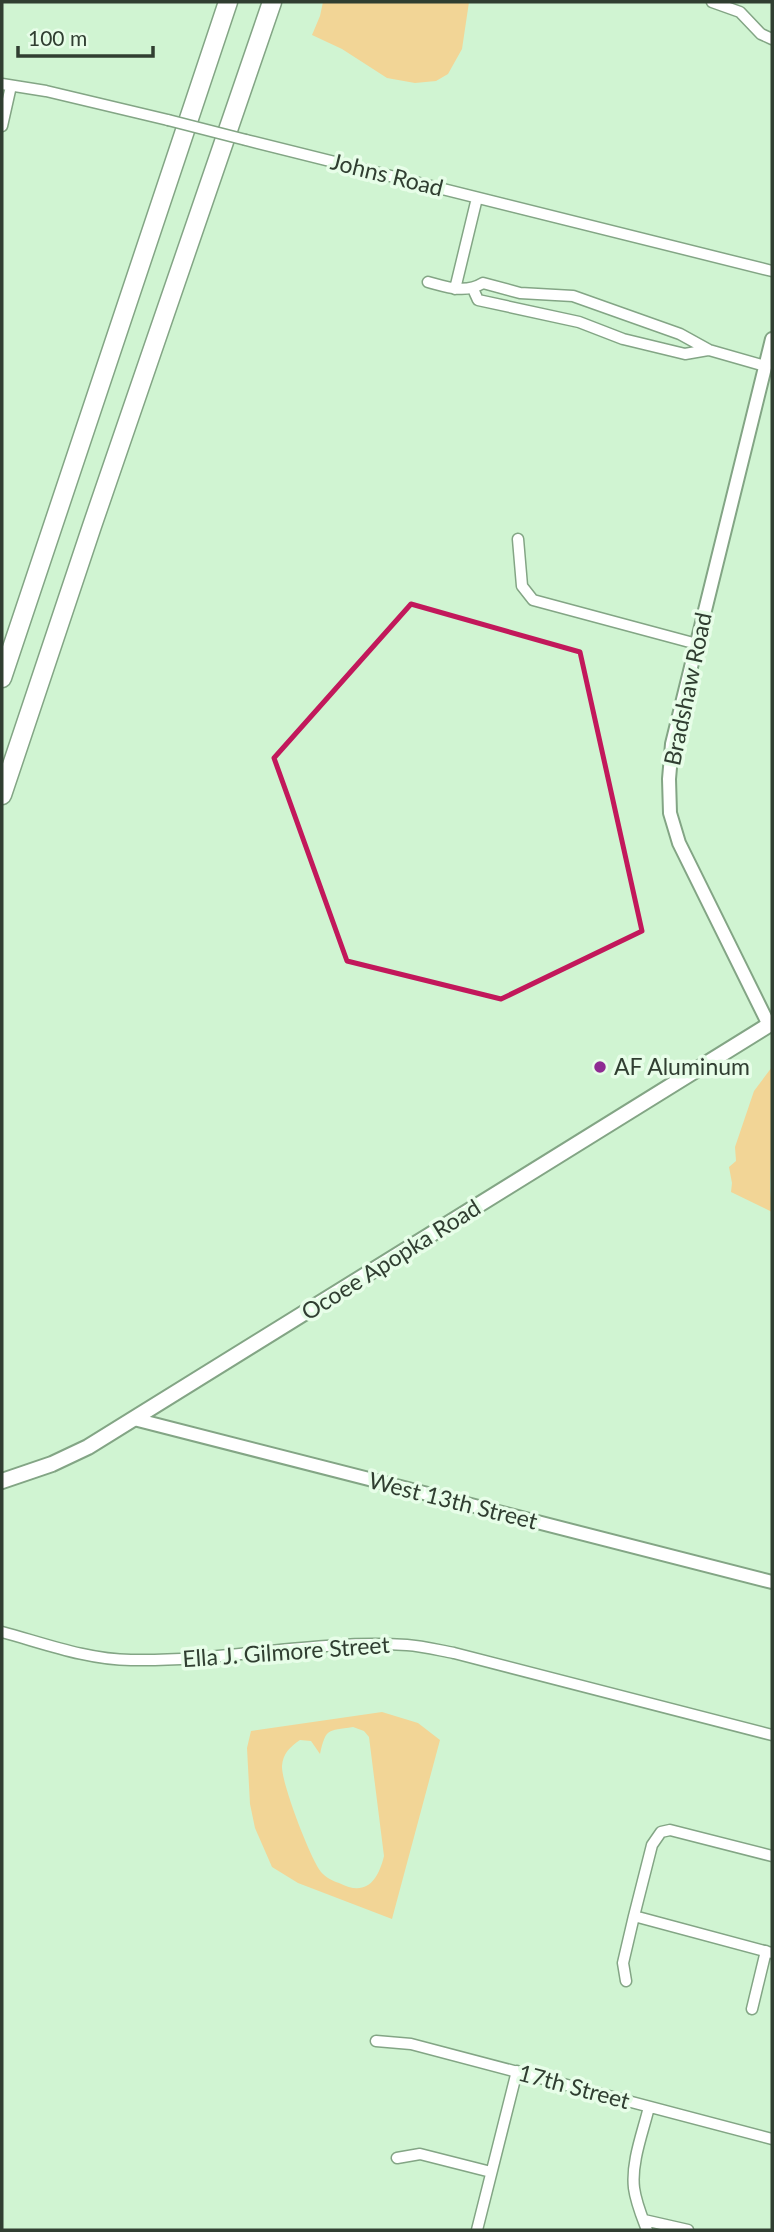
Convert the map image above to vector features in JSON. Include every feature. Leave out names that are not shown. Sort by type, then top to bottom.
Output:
[{"type":"highway","points":[[2,678],[229,2]]},
{"type":"highway","points":[[2,795],[272,2]]},
{"type":"main road","name":"Ocoee Apopka Road","points":[[2,1482],[52,1464],[88,1447],[771,1024]]},
{"type":"street","points":[[712,2],[740,12],[761,34],[772,39]]},
{"type":"street","points":[[2,125],[7,85]]},
{"type":"street","name":"Johns Road","points":[[7,85],[46,91],[167,120],[772,271]]},
{"type":"street","points":[[455,289],[477,198]]},
{"type":"street","points":[[428,282],[455,289],[473,289],[482,283],[520,293],[573,296],[680,334],[709,350],[765,366]]},
{"type":"street","points":[[473,289],[478,300],[579,322],[623,339],[685,354],[709,350]]},
{"type":"street","name":"Bradshaw Road","points":[[771,1024],[679,843],[670,813],[669,779],[672,744],[772,343]]},
{"type":"street","points":[[517,539],[522,586],[533,600],[696,644]]},
{"type":"street","name":"West 13th Street","points":[[134,1419],[772,1582]]},
{"type":"street","name":"Ella J. Gilmore Street","points":[[2,1632],[84,1654],[129,1661],[183,1659],[362,1643],[410,1645],[454,1653],[772,1735]]},
{"type":"street","points":[[626,1981],[624,1964],[634,1916],[652,1845],[661,1832],[670,1830],[772,1856]]},
{"type":"street","points":[[634,1916],[769,1952],[752,2009]]},
{"type":"street","name":"17th Street","points":[[376,2041],[411,2044],[772,2139]]},
{"type":"street","points":[[477,2230],[517,2071]]},
{"type":"street","points":[[649,2107],[634,2186],[645,2225],[688,2230]]},
{"type":"street","points":[[397,2158],[420,2154],[491,2172]]},
{"type":"highlighted area","points":[[411,604],[580,652],[642,931],[501,999],[347,961],[274,758]]},
{"type":"shaded area","points":[[323,2],[469,2],[462,49],[448,74],[436,81],[415,83],[387,78],[342,49],[312,35]]},
{"type":"shaded area","points":[[772,1067],[772,1212],[731,1192],[729,1167],[736,1161],[735,1147],[754,1091]]},
{"type":"shaded area","points":[[382,1712],[418,1723],[440,1740],[392,1919],[298,1883],[272,1867],[255,1828],[250,1804],[247,1748],[251,1731]],"holes":[[[353,1727],[364,1731],[369,1737],[384,1856],[374,1879],[364,1887],[357,1888],[329,1879],[316,1864],[291,1803],[282,1766],[288,1751],[300,1740],[311,1741],[320,1754],[329,1732]]]},
{"type":"place","name":"AF Aluminum","points":[[600,1067]]}]
